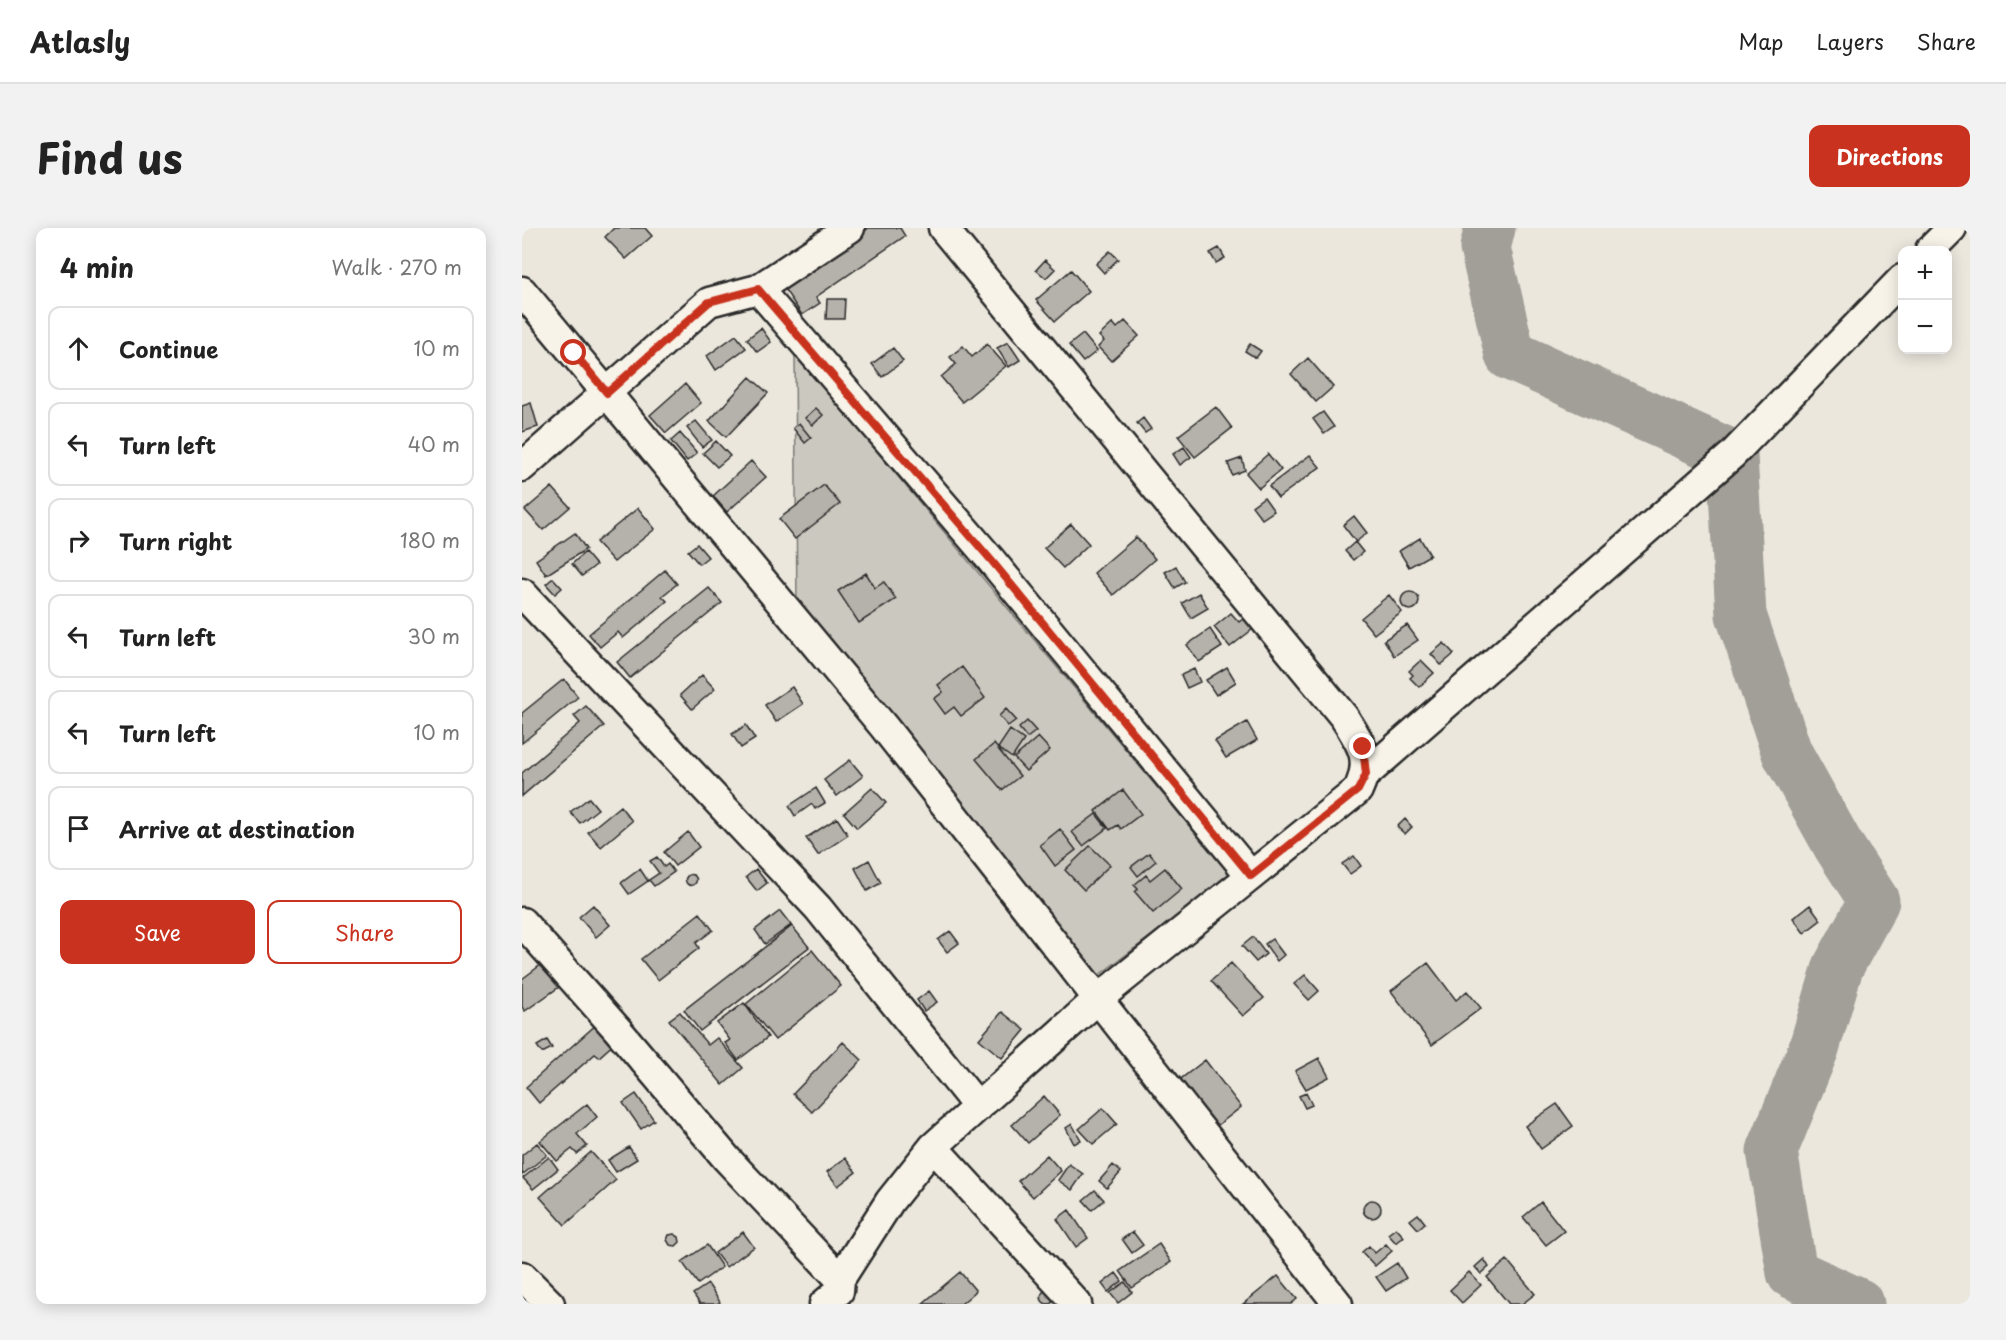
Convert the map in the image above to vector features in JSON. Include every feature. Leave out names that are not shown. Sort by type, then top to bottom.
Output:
[{"type":"street","points":[[522,467],[709,302],[758,289],[850,228]]},
{"type":"street","points":[[944,228],[1344,717],[1363,747],[1366,774]]},
{"type":"street","points":[[1934,246],[1952,228]]},
{"type":"street","points":[[522,922],[727,1159],[839,1294],[890,1201],[933,1147],[1099,998],[1358,790],[1366,774],[1732,455],[1898,283]]},
{"type":"street","points":[[758,289],[991,560],[1251,876]]},
{"type":"street","points":[[522,291],[884,727],[1338,1304]]},
{"type":"street","points":[[522,593],[818,908],[978,1107]]},
{"type":"street","points":[[933,1147],[1077,1304]]},
{"type":"street","points":[[522,1276],[550,1304]]},
{"type":"shaded area","points":[[795,353],[1231,876],[1099,975],[797,611]]},
{"type":"building","points":[[614,228],[645,228],[652,236],[626,259],[605,237]]},
{"type":"building","points":[[869,228],[900,228],[905,236],[816,297],[820,303],[802,315],[783,287]]},
{"type":"building","points":[[1219,248],[1225,258],[1216,263],[1210,253]]},
{"type":"building","points":[[1110,251],[1118,259],[1104,273],[1096,264]]},
{"type":"building","points":[[1045,260],[1055,269],[1046,278],[1036,270]]},
{"type":"building","points":[[1071,270],[1089,291],[1055,321],[1036,300]]},
{"type":"building","points":[[827,299],[845,299],[844,319],[826,319]]},
{"type":"building","points":[[1125,321],[1139,336],[1111,361],[1098,347],[1104,341],[1099,336],[1113,323],[1117,328]]},
{"type":"building","points":[[761,328],[771,342],[757,352],[747,339]]},
{"type":"building","points":[[1083,334],[1097,351],[1083,362],[1069,345]]},
{"type":"building","points":[[736,335],[746,348],[716,370],[707,356]]},
{"type":"building","points":[[1008,342],[1020,360],[1009,367],[997,348]]},
{"type":"building","points":[[987,344],[1006,366],[962,402],[941,377],[956,364],[950,357],[963,346],[972,357]]},
{"type":"building","points":[[1250,344],[1261,351],[1256,358],[1245,351]]},
{"type":"building","points":[[893,348],[903,361],[882,377],[872,364]]},
{"type":"building","points":[[1308,358],[1333,387],[1316,402],[1291,374]]},
{"type":"building","points":[[750,377],[768,393],[726,437],[709,421]]},
{"type":"building","points":[[685,384],[701,403],[666,433],[650,415]]},
{"type":"building","points":[[531,403],[538,427],[522,432],[522,406]]},
{"type":"building","points":[[1216,407],[1232,428],[1195,457],[1178,436]]},
{"type":"building","points":[[816,408],[823,415],[813,425],[805,418]]},
{"type":"building","points":[[1323,412],[1334,427],[1324,434],[1313,419]]},
{"type":"building","points":[[1143,418],[1151,429],[1145,433],[1137,423]]},
{"type":"building","points":[[696,421],[712,440],[702,447],[687,428]]},
{"type":"building","points":[[799,423],[811,438],[805,443],[793,428]]},
{"type":"building","points":[[680,433],[697,453],[687,461],[671,441]]},
{"type":"building","points":[[716,441],[730,456],[717,467],[703,453]]},
{"type":"building","points":[[1184,447],[1191,457],[1180,465],[1173,454]]},
{"type":"building","points":[[1268,454],[1281,470],[1259,488],[1246,473]]},
{"type":"building","points":[[1310,455],[1320,467],[1278,498],[1269,486]]},
{"type":"building","points":[[1242,458],[1245,470],[1232,475],[1228,463]]},
{"type":"building","points":[[751,461],[766,477],[727,512],[713,496]]},
{"type":"building","points":[[824,485],[840,504],[795,539],[779,519]]},
{"type":"building","points":[[552,487],[570,507],[543,530],[525,510]]},
{"type":"building","points":[[1264,497],[1274,511],[1262,519],[1252,506]]},
{"type":"building","points":[[638,508],[655,529],[614,562],[596,542]]},
{"type":"building","points":[[1354,516],[1367,533],[1356,542],[1343,525]]},
{"type":"building","points":[[1071,524],[1089,544],[1063,568],[1044,548]]},
{"type":"building","points":[[575,533],[586,549],[546,575],[536,560]]},
{"type":"building","points":[[1136,537],[1155,559],[1113,595],[1094,573]]},
{"type":"building","points":[[1420,538],[1430,555],[1409,567],[1399,551]]},
{"type":"building","points":[[1355,542],[1363,552],[1353,560],[1345,551]]},
{"type":"building","points":[[697,544],[708,557],[699,564],[688,551]]},
{"type":"building","points":[[585,552],[596,565],[582,576],[572,564]]},
{"type":"building","points":[[1176,566],[1185,582],[1175,588],[1165,572]]},
{"type":"building","points":[[665,570],[677,584],[662,596],[667,601],[623,638],[618,632],[600,647],[589,634]]},
{"type":"building","points":[[866,573],[875,588],[884,582],[896,599],[859,623],[838,591]]},
{"type":"building","points":[[553,578],[562,588],[555,594],[546,584]]},
{"type":"building","points":[[709,588],[722,603],[630,678],[617,662]]},
{"type":"building","points":[[1410,592],[1416,595],[1419,601],[1416,607],[1410,610],[1404,607],[1401,601],[1404,595]]},
{"type":"building","points":[[1199,593],[1208,608],[1191,618],[1182,603]]},
{"type":"building","points":[[1389,595],[1402,612],[1374,634],[1361,618]]},
{"type":"building","points":[[1231,613],[1239,622],[1244,618],[1253,629],[1230,647],[1214,627]]},
{"type":"building","points":[[1407,625],[1418,640],[1394,656],[1384,640]]},
{"type":"building","points":[[1210,629],[1222,647],[1199,662],[1187,645]]},
{"type":"building","points":[[1444,643],[1454,654],[1441,665],[1431,654]]},
{"type":"building","points":[[1421,660],[1434,673],[1419,687],[1410,678],[1413,675],[1409,671]]},
{"type":"building","points":[[962,667],[985,698],[961,716],[954,707],[945,714],[934,699],[943,692],[938,685]]},
{"type":"building","points":[[1227,667],[1236,682],[1216,695],[1206,680]]},
{"type":"building","points":[[1194,669],[1200,682],[1187,688],[1181,675]]},
{"type":"building","points":[[702,675],[715,689],[692,709],[680,695]]},
{"type":"building","points":[[564,679],[578,697],[522,743],[522,713]]},
{"type":"building","points":[[792,687],[803,704],[776,722],[765,705]]},
{"type":"building","points":[[586,706],[604,726],[522,796],[522,773],[580,723],[574,716]]},
{"type":"building","points":[[1006,709],[1016,720],[1008,726],[999,716]]},
{"type":"building","points":[[1027,721],[1036,731],[1027,738],[1019,728]]},
{"type":"building","points":[[1247,722],[1257,740],[1226,758],[1215,741]]},
{"type":"building","points":[[746,725],[755,739],[741,748],[732,734]]},
{"type":"building","points":[[1010,730],[1024,740],[1012,758],[998,748]]},
{"type":"building","points":[[1038,737],[1050,750],[1026,771],[1014,758]]},
{"type":"building","points":[[994,744],[1020,776],[1002,790],[976,759]]},
{"type":"building","points":[[850,760],[863,776],[837,796],[824,780]]},
{"type":"building","points":[[816,788],[825,803],[815,809],[812,804],[795,816],[789,806]]},
{"type":"building","points":[[872,788],[886,803],[857,828],[844,813]]},
{"type":"building","points":[[1123,790],[1141,814],[1121,829],[1118,825],[1110,830],[1096,811]]},
{"type":"building","points":[[589,798],[598,809],[580,823],[570,812]]},
{"type":"building","points":[[620,806],[632,821],[601,847],[588,832]]},
{"type":"building","points":[[1096,814],[1107,828],[1083,846],[1072,832]]},
{"type":"building","points":[[837,818],[848,835],[818,855],[806,838]]},
{"type":"building","points":[[1405,819],[1412,827],[1405,834],[1397,827]]},
{"type":"building","points":[[1060,829],[1076,850],[1055,866],[1040,845]]},
{"type":"building","points":[[688,832],[699,847],[675,866],[664,852]]},
{"type":"building","points":[[1090,846],[1110,865],[1084,890],[1065,870]]},
{"type":"building","points":[[1149,853],[1156,861],[1138,876],[1131,867]]},
{"type":"building","points":[[1354,856],[1361,866],[1350,874],[1342,864]]},
{"type":"building","points":[[657,857],[664,867],[668,864],[674,872],[654,886],[649,880],[659,873],[650,861]]},
{"type":"building","points":[[869,860],[881,883],[867,891],[855,868]]},
{"type":"building","points":[[1165,868],[1182,889],[1153,913],[1135,892],[1138,889],[1134,885],[1146,875],[1150,880]]},
{"type":"building","points":[[640,869],[648,881],[629,894],[621,883]]},
{"type":"building","points":[[756,869],[767,883],[757,891],[746,877]]},
{"type":"building","points":[[691,874],[697,880],[691,886],[685,880]]},
{"type":"building","points":[[593,905],[610,925],[596,937],[579,917]]},
{"type":"building","points":[[1810,905],[1821,920],[1804,933],[1793,918]]},
{"type":"building","points":[[780,911],[791,925],[765,944],[755,930]]},
{"type":"building","points":[[700,913],[713,930],[696,943],[699,948],[658,980],[641,959]]},
{"type":"building","points":[[792,926],[809,947],[700,1031],[684,1010]]},
{"type":"building","points":[[950,931],[959,943],[947,952],[938,940]]},
{"type":"building","points":[[1253,937],[1266,954],[1256,962],[1242,946]]},
{"type":"building","points":[[1272,939],[1284,955],[1277,961],[1265,944]]},
{"type":"building","points":[[812,950],[841,986],[775,1040],[746,1004]]},
{"type":"building","points":[[1231,963],[1264,998],[1243,1016],[1211,981]]},
{"type":"building","points":[[1428,963],[1456,1000],[1467,991],[1481,1008],[1432,1045],[1391,991]]},
{"type":"building","points":[[542,964],[559,987],[525,1011],[522,1007],[522,979]]},
{"type":"building","points":[[1305,975],[1319,991],[1309,1000],[1294,984]]},
{"type":"building","points":[[929,991],[937,1002],[924,1011],[917,1000]]},
{"type":"building","points":[[744,1003],[768,1037],[738,1060],[725,1043],[730,1040],[717,1023]]},
{"type":"building","points":[[680,1012],[708,1045],[717,1038],[743,1068],[723,1085],[669,1020]]},
{"type":"building","points":[[1002,1012],[1025,1030],[1002,1058],[979,1039]]},
{"type":"building","points":[[598,1023],[616,1042],[599,1057],[595,1054],[539,1103],[526,1087]]},
{"type":"building","points":[[547,1040],[552,1048],[542,1053],[537,1046]]},
{"type":"building","points":[[843,1042],[862,1060],[812,1112],[793,1094]]},
{"type":"building","points":[[1319,1058],[1329,1077],[1306,1089],[1295,1071]]},
{"type":"building","points":[[1205,1060],[1241,1107],[1213,1129],[1177,1082]]},
{"type":"building","points":[[1306,1093],[1312,1105],[1305,1108],[1299,1096]]},
{"type":"building","points":[[636,1094],[654,1120],[641,1129],[623,1103]]},
{"type":"building","points":[[1044,1096],[1060,1115],[1028,1143],[1012,1125]]},
{"type":"building","points":[[587,1104],[597,1117],[577,1134],[587,1146],[577,1154],[572,1149],[557,1161],[540,1141]]},
{"type":"building","points":[[1557,1104],[1573,1126],[1541,1149],[1525,1126]]},
{"type":"building","points":[[1103,1108],[1117,1124],[1093,1144],[1079,1129]]},
{"type":"building","points":[[1072,1124],[1081,1140],[1074,1144],[1066,1128]]},
{"type":"building","points":[[537,1143],[547,1155],[522,1175],[522,1155]]},
{"type":"building","points":[[629,1147],[637,1159],[616,1172],[608,1160]]},
{"type":"building","points":[[591,1152],[616,1180],[565,1225],[540,1197]]},
{"type":"building","points":[[1047,1155],[1061,1171],[1033,1197],[1018,1181]]},
{"type":"building","points":[[549,1157],[558,1169],[533,1189],[523,1178]]},
{"type":"building","points":[[845,1158],[856,1172],[838,1186],[827,1172]]},
{"type":"building","points":[[1069,1164],[1083,1174],[1072,1190],[1058,1180]]},
{"type":"building","points":[[1113,1165],[1121,1172],[1107,1188],[1099,1181]]},
{"type":"building","points":[[1095,1190],[1104,1200],[1092,1210],[1083,1200]]},
{"type":"building","points":[[1372,1200],[1378,1203],[1381,1209],[1378,1215],[1372,1218],[1366,1215],[1363,1209],[1366,1203]]},
{"type":"building","points":[[1541,1202],[1564,1231],[1546,1245],[1523,1217]]},
{"type":"building","points":[[1069,1210],[1088,1238],[1076,1247],[1057,1219]]},
{"type":"building","points":[[1418,1214],[1425,1223],[1418,1229],[1410,1220]]},
{"type":"building","points":[[1396,1228],[1404,1237],[1396,1243],[1388,1234]]},
{"type":"building","points":[[743,1232],[754,1247],[726,1267],[715,1253]]},
{"type":"building","points":[[1133,1232],[1143,1245],[1132,1253],[1122,1239]]},
{"type":"building","points":[[674,1234],[679,1237],[680,1242],[676,1246],[670,1245],[667,1240],[669,1235]]},
{"type":"building","points":[[1159,1244],[1171,1262],[1132,1288],[1120,1271]]},
{"type":"building","points":[[1386,1244],[1392,1251],[1375,1266],[1362,1252],[1369,1246],[1375,1253]]},
{"type":"building","points":[[707,1245],[722,1267],[698,1284],[682,1262]]},
{"type":"building","points":[[1484,1259],[1489,1267],[1481,1274],[1475,1267]]},
{"type":"building","points":[[1507,1260],[1535,1294],[1522,1304],[1509,1304],[1487,1277]]},
{"type":"building","points":[[1397,1263],[1406,1278],[1386,1291],[1376,1277]]},
{"type":"building","points":[[960,1272],[976,1291],[961,1304],[922,1304]]},
{"type":"building","points":[[1469,1272],[1481,1285],[1462,1303],[1450,1290]]},
{"type":"building","points":[[1116,1273],[1122,1281],[1108,1292],[1102,1284]]},
{"type":"building","points":[[1278,1276],[1297,1299],[1291,1304],[1243,1304]]},
{"type":"building","points":[[1125,1282],[1132,1292],[1118,1303],[1110,1293]]},
{"type":"building","points":[[708,1284],[720,1302],[717,1304],[700,1304],[693,1294]]},
{"type":"building","points":[[1048,1290],[1053,1292],[1055,1297],[1053,1302],[1048,1304],[1043,1302],[1041,1297],[1043,1292]]},
{"type":"waterway","points":[[1490,228],[1485,248],[1510,355],[1732,455],[1741,615],[1787,753],[1838,845],[1874,901],[1838,967],[1814,1048],[1772,1151],[1792,1273],[1859,1304]]},
{"type":"route","points":[[574,353],[607,393],[709,302],[758,289],[991,560],[1251,876],[1358,790],[1366,774],[1363,747]]}]
